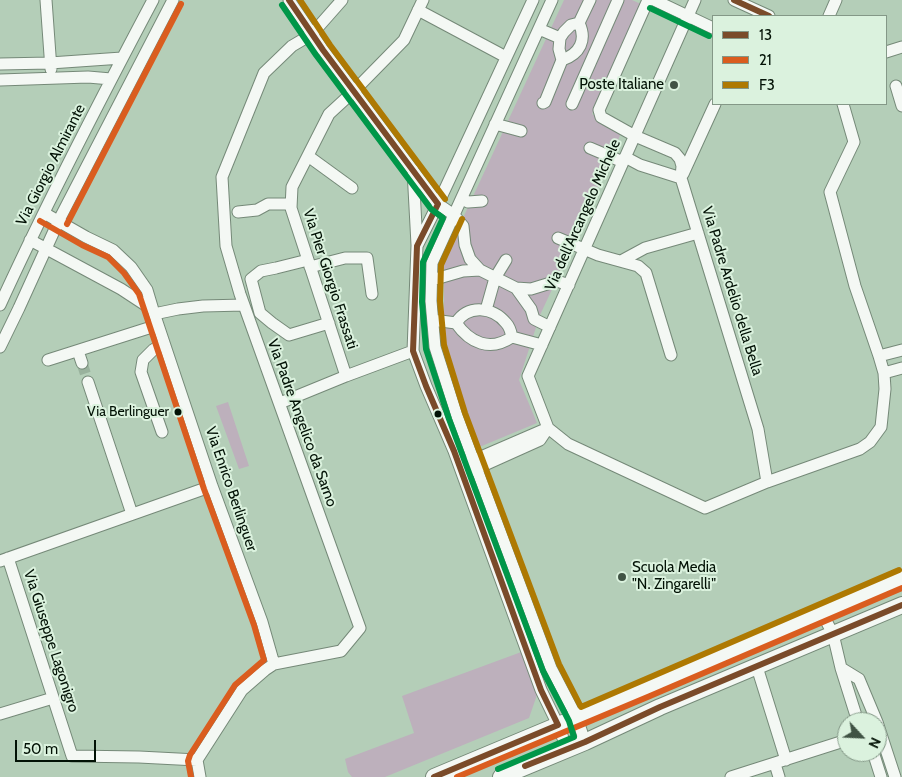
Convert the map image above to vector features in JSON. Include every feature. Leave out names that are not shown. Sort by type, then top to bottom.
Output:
[{"type":"street","points":[[46,0],[51,78]]},
{"type":"street","name":"Via Giorgio Almirante","points":[[46,249],[30,240],[153,0]]},
{"type":"street","points":[[0,347],[59,220],[173,0]]},
{"type":"street","points":[[289,0],[323,50],[438,204],[454,216],[463,226],[465,245],[470,259],[480,270],[516,288],[531,289],[557,281],[569,285]]},
{"type":"street","points":[[312,34],[342,0]]},
{"type":"street","points":[[417,246],[532,0]]},
{"type":"street","points":[[552,0],[432,263],[431,301],[435,347],[457,416],[551,668],[576,718],[585,742]]},
{"type":"street","points":[[562,60],[570,57],[581,45],[582,36],[579,23],[590,0]]},
{"type":"street","points":[[572,104],[618,0]]},
{"type":"street","points":[[635,136],[601,118],[599,110],[648,0]]},
{"type":"street","points":[[654,0],[712,28]]},
{"type":"street","name":"Via dell'Arcangelo Michele","points":[[548,428],[528,376],[695,0]]},
{"type":"street","points":[[734,0],[767,15]]},
{"type":"street","points":[[829,15],[836,0]]},
{"type":"street","points":[[420,5],[506,57]]},
{"type":"street","name":"Via Pier Giorgio Frassati","points":[[346,376],[291,208],[292,187],[329,114],[404,40],[420,5]]},
{"type":"street","points":[[542,103],[545,102],[562,60],[559,49],[560,38],[571,25],[579,23]]},
{"type":"street","points":[[539,29],[560,38]]},
{"type":"street","name":"Via Padre Angelico da Sarno","points":[[197,760],[242,690],[265,670],[274,664],[341,651],[360,628],[244,305],[226,246],[222,177],[264,73],[292,46],[309,36],[323,50]]},
{"type":"street","points":[[581,45],[595,51]]},
{"type":"street","points":[[887,52],[902,47]]},
{"type":"street","points":[[0,64],[122,58]]},
{"type":"street","points":[[0,80],[88,77],[111,79]]},
{"type":"street","points":[[895,86],[902,106]]},
{"type":"street","points":[[590,148],[682,178],[715,105]]},
{"type":"street","points":[[461,470],[540,440],[548,428],[568,444],[705,508],[767,482],[860,449],[870,442],[881,427],[885,388],[884,373],[855,286],[830,192],[854,142],[843,105]]},
{"type":"street","points":[[495,124],[522,131]]},
{"type":"street","name":"Via Padre Ardelio della Bella","points":[[635,136],[675,153],[680,159],[682,178],[758,430],[767,482]]},
{"type":"street","points":[[308,156],[352,188]]},
{"type":"street","points":[[413,170],[417,246],[413,351],[461,470],[541,690],[567,749]]},
{"type":"street","points":[[462,199],[468,202],[482,201]]},
{"type":"street","points":[[238,212],[257,210],[268,204],[291,204]]},
{"type":"street","name":"Via Enrico Berlinguer","points":[[44,213],[113,250],[131,267],[147,290],[212,486],[262,622],[274,664]]},
{"type":"street","points":[[621,261],[645,248],[698,233]]},
{"type":"street","points":[[558,238],[584,250],[638,266],[646,273],[671,355]]},
{"type":"street","points":[[0,305],[30,240]]},
{"type":"street","points":[[46,249],[121,289],[155,316]]},
{"type":"street","points":[[329,323],[289,335],[260,313],[251,279],[261,271],[276,268],[345,258],[367,258],[372,294]]},
{"type":"street","points":[[486,310],[495,278],[506,260]]},
{"type":"street","points":[[432,280],[463,271],[480,270]]},
{"type":"street","points":[[516,288],[531,309],[534,319],[550,326]]},
{"type":"street","points":[[48,360],[78,350],[155,316],[178,309],[244,305]]},
{"type":"street","points":[[456,322],[467,311],[486,310],[498,315],[507,324],[512,337]]},
{"type":"street","points":[[432,320],[456,322]]},
{"type":"street","points":[[456,322],[462,332],[480,343],[492,345],[504,342],[512,337],[542,345]]},
{"type":"street","points":[[162,432],[141,372],[143,360],[164,342]]},
{"type":"street","points":[[78,350],[82,363]]},
{"type":"street","points":[[879,356],[902,350]]},
{"type":"street","points":[[280,403],[413,351]]},
{"type":"street","points":[[884,373],[902,368]]},
{"type":"street","points":[[88,382],[132,514]]},
{"type":"street","points":[[4,560],[212,486]]},
{"type":"street","name":"Via Giuseppe Lagonigro","points":[[4,560],[72,756],[197,760]]},
{"type":"street","points":[[434,777],[558,726],[902,578]]},
{"type":"street","points":[[500,777],[585,742],[660,707],[902,606]]},
{"type":"street","points":[[822,613],[833,634],[855,712]]},
{"type":"street","points":[[757,667],[780,762],[779,777]]},
{"type":"street","points":[[841,668],[858,679],[872,712]]},
{"type":"street","points":[[0,714],[53,698]]},
{"type":"street","points":[[731,777],[837,743]]},
{"type":"street","points":[[887,753],[895,777]]},
{"type":"street","points":[[197,760],[200,777]]},
{"type":"street","points":[[876,762],[881,777]]},
{"type":"shaded area","points":[[564,0],[632,0],[643,5],[592,114],[621,133],[578,234],[540,315],[519,380],[537,423],[477,448],[444,335],[444,259]]},
{"type":"shaded area","points":[[228,402],[249,466],[239,469],[216,406]]},
{"type":"shaded area","points":[[524,651],[538,692],[529,718],[385,777],[352,777],[348,772],[345,759],[414,733],[402,696]]},
{"type":"tunnel","points":[[82,363],[88,382]]},
{"type":"transit line","name":"13","points":[[289,0],[323,50],[438,204],[417,246],[413,351],[454,451],[541,690],[558,725],[434,777]]},
{"type":"transit line","name":"F3","points":[[300,0],[330,45],[445,199]]},
{"type":"transit line","name":"13","points":[[734,0],[767,15]]},
{"type":"transit line","name":"21","points":[[67,224],[181,4]]},
{"type":"transit line","points":[[282,5],[316,55],[431,209],[443,218],[423,262],[422,302],[426,349],[449,419],[543,671],[569,721],[574,737],[498,769]]},
{"type":"transit line","points":[[650,8],[709,36]]},
{"type":"transit line","name":"F3","points":[[462,219],[441,265],[440,301],[444,345],[465,413],[559,664],[581,707],[899,570]]},
{"type":"transit line","name":"21","points":[[40,221],[82,245],[108,257],[124,273],[139,294],[204,489],[254,625],[264,660],[235,685],[190,755],[188,761],[191,777]]},
{"type":"transit line","name":"21","points":[[457,777],[902,588]]},
{"type":"transit line","name":"13","points":[[525,766],[902,605]]},
{"type":"place","name":"Poste Italiane","points":[[674,85]]},
{"type":"place","name":"Via Berlinguer","points":[[178,412]]},
{"type":"place","name":"Scuola Media \"N. Zingarelli\"","points":[[622,577]]}]
